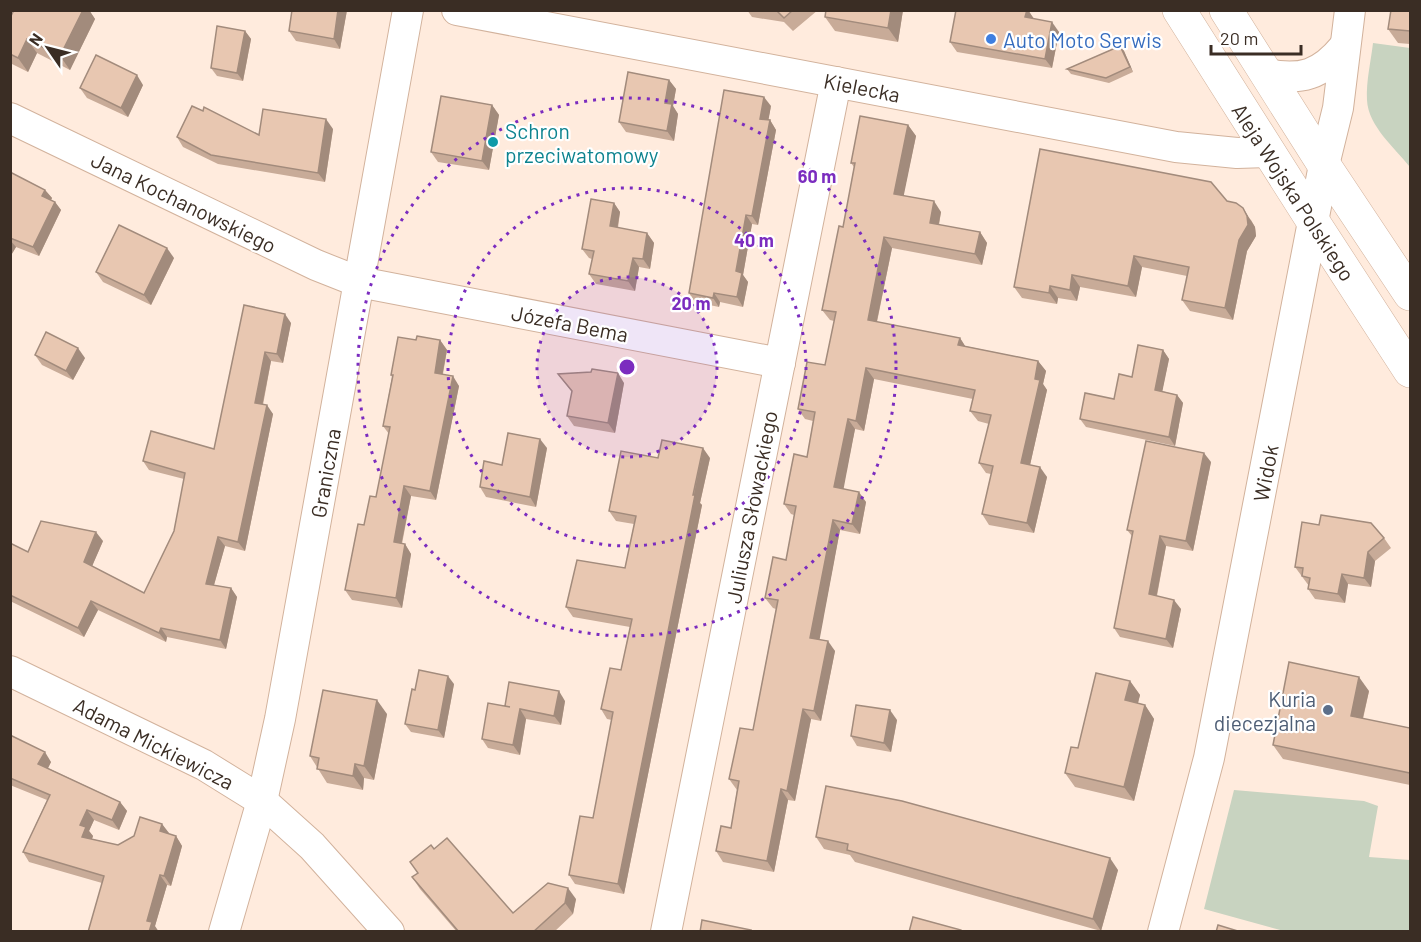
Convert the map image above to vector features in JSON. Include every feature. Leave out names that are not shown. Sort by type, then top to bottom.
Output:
[{"type":"main road","name":"Aleja Wojska Polskiego","points":[[1179,10],[1410,371]]},
{"type":"main road","name":"Aleja Wojska Polskiego","points":[[1226,10],[1324,165],[1410,294]]},
{"type":"street","name":"Graniczna","points":[[224,932],[262,801],[280,719],[408,10]]},
{"type":"street","name":"Kielecka","points":[[456,10],[1176,147],[1237,153],[1268,152]]},
{"type":"street","name":"Widok","points":[[1163,932],[1209,758],[1324,165],[1338,108],[1350,10]]},
{"type":"street","points":[[1266,74],[1298,77],[1311,74],[1324,68],[1344,47]]},
{"type":"street","name":"Juliusza Słowackiego","points":[[666,932],[836,82]]},
{"type":"street","name":"Jana Kochanowskiego","points":[[10,118],[316,266],[359,282]]},
{"type":"street","name":"Józefa Bema","points":[[359,282],[780,363]]},
{"type":"street","name":"Adama Mickiewicza","points":[[10,671],[204,765],[262,801],[312,846],[389,932]]},
{"type":"green space","points":[[1373,43],[1410,48],[1410,167],[1377,128],[1369,110],[1367,86]]},
{"type":"green space","points":[[1234,790],[1364,801],[1378,806],[1369,857],[1410,860],[1410,931],[1284,931],[1204,909]]},
{"type":"building","points":[[14,10],[83,10],[60,56],[27,39],[18,58],[10,54],[10,18]]},
{"type":"building","points":[[292,10],[338,10],[334,39],[289,31]]},
{"type":"building","points":[[776,10],[793,10],[784,18]]},
{"type":"building","points":[[826,10],[891,10],[888,28],[825,17]]},
{"type":"building","name":"Auto Moto Serwis","points":[[956,10],[1027,10],[1025,17],[1052,22],[1045,59],[950,42]]},
{"type":"building","points":[[1391,10],[1410,10],[1410,31],[1388,29]]},
{"type":"building","points":[[217,26],[245,31],[237,73],[211,68]]},
{"type":"building","points":[[1120,46],[1130,67],[1106,78],[1067,69]]},
{"type":"building","points":[[96,55],[137,75],[121,108],[80,88]]},
{"type":"building","points":[[628,72],[669,80],[665,103],[672,104],[667,131],[619,122]]},
{"type":"building","points":[[724,90],[764,97],[760,119],[770,120],[752,216],[746,215],[736,271],[742,273],[737,297],[714,293],[713,298],[689,293]]},
{"type":"building","points":[[441,96],[492,105],[482,161],[431,152]]},
{"type":"building","points":[[192,106],[203,111],[204,107],[259,135],[263,109],[326,119],[318,173],[211,155],[177,137]]},
{"type":"building","points":[[860,116],[908,125],[894,194],[934,201],[930,223],[980,232],[975,254],[884,237],[868,320],[960,338],[958,345],[1038,361],[1035,379],[1040,380],[1021,463],[1040,467],[1027,523],[982,514],[993,466],[979,463],[991,415],[970,411],[975,390],[866,368],[856,421],[848,419],[834,487],[859,492],[852,524],[833,520],[810,638],[828,641],[814,711],[803,709],[787,791],[781,789],[767,861],[716,851],[721,826],[731,828],[739,781],[729,779],[740,728],[753,730],[778,600],[765,598],[773,557],[786,560],[796,506],[784,504],[794,454],[807,457],[815,412],[798,409],[807,362],[825,365],[836,312],[822,310],[839,226],[843,227],[855,163],[851,163]]},
{"type":"building","points":[[1040,149],[1211,182],[1227,201],[1243,208],[1248,225],[1239,240],[1225,308],[1182,300],[1189,267],[1134,256],[1128,286],[1072,275],[1070,290],[1050,286],[1049,293],[1014,287]]},
{"type":"building","points":[[10,172],[45,190],[42,196],[55,202],[33,247],[10,238]]},
{"type":"building","points":[[591,199],[614,203],[610,226],[647,233],[643,259],[633,258],[628,281],[589,274],[594,251],[582,249]]},
{"type":"building","points":[[119,225],[167,248],[144,295],[96,272]]},
{"type":"building","points":[[244,305],[285,314],[277,354],[265,352],[255,403],[267,405],[238,542],[218,537],[206,584],[231,588],[220,640],[161,628],[159,633],[91,601],[78,628],[10,595],[10,543],[28,552],[41,521],[96,532],[84,562],[144,593],[174,531],[185,473],[143,461],[151,431],[214,449]]},
{"type":"building","points":[[46,332],[78,348],[66,371],[35,355]]},
{"type":"building","points":[[417,336],[440,340],[435,373],[453,376],[430,491],[404,486],[394,542],[405,544],[396,598],[345,590],[358,524],[364,525],[370,496],[376,497],[390,427],[383,426],[398,337],[416,340]]},
{"type":"building","points":[[1138,345],[1163,350],[1155,390],[1177,395],[1169,437],[1080,419],[1085,393],[1114,399],[1119,374],[1132,377]]},
{"type":"building","points":[[592,369],[618,373],[608,423],[567,416],[572,391],[558,374],[591,372]]},
{"type":"building","points":[[508,433],[540,439],[530,497],[480,487],[484,461],[502,465]]},
{"type":"building","points":[[662,440],[703,448],[618,884],[569,875],[580,816],[593,818],[613,712],[601,709],[610,668],[621,670],[632,619],[566,607],[577,560],[625,568],[636,516],[609,511],[621,451],[658,458]]},
{"type":"building","points":[[1146,441],[1204,453],[1186,541],[1160,536],[1149,594],[1174,600],[1166,639],[1114,628],[1133,531],[1127,530]]},
{"type":"building","points":[[1321,515],[1371,523],[1384,538],[1368,552],[1364,578],[1342,574],[1338,594],[1308,589],[1310,578],[1302,576],[1303,568],[1295,567],[1302,522],[1319,525]]},
{"type":"building","name":"Kuria diecezjalna","points":[[1289,662],[1359,677],[1351,716],[1410,728],[1410,773],[1273,745]]},
{"type":"building","points":[[419,670],[448,676],[438,730],[405,724],[412,689],[415,690]]},
{"type":"building","points":[[1096,673],[1130,681],[1125,700],[1145,705],[1124,787],[1065,773],[1071,747],[1078,748]]},
{"type":"building","points":[[509,682],[559,691],[554,716],[520,709],[513,745],[482,739],[488,703],[510,707],[505,706]]},
{"type":"building","points":[[323,690],[377,700],[364,766],[355,764],[353,776],[317,769],[319,758],[310,756]]},
{"type":"building","points":[[856,705],[890,710],[884,743],[851,736]]},
{"type":"building","points":[[10,735],[45,752],[38,764],[120,802],[112,820],[87,810],[80,825],[86,827],[82,837],[118,845],[134,836],[140,817],[162,824],[160,831],[176,836],[164,876],[160,875],[147,921],[152,922],[149,932],[88,932],[104,876],[23,852],[50,795],[10,778]]},
{"type":"building","points":[[826,786],[902,801],[1110,858],[1093,919],[847,850],[848,844],[816,837]]},
{"type":"building","points":[[447,838],[513,913],[548,883],[568,888],[565,903],[533,932],[459,932],[412,877],[418,873],[410,862],[431,845],[434,849]]},
{"type":"building","points":[[913,917],[961,930],[961,932],[909,932]]},
{"type":"building","points":[[702,920],[751,930],[750,932],[700,932]]},
{"type":"building","points":[[1218,925],[1241,932],[1216,932]]},
{"type":"place","name":"Auto Moto Serwis","points":[[991,39]]},
{"type":"place","name":"Schron przeciwatomowy","points":[[493,142]]},
{"type":"place","name":"Kuria diecezjalna","points":[[1328,710]]}]
